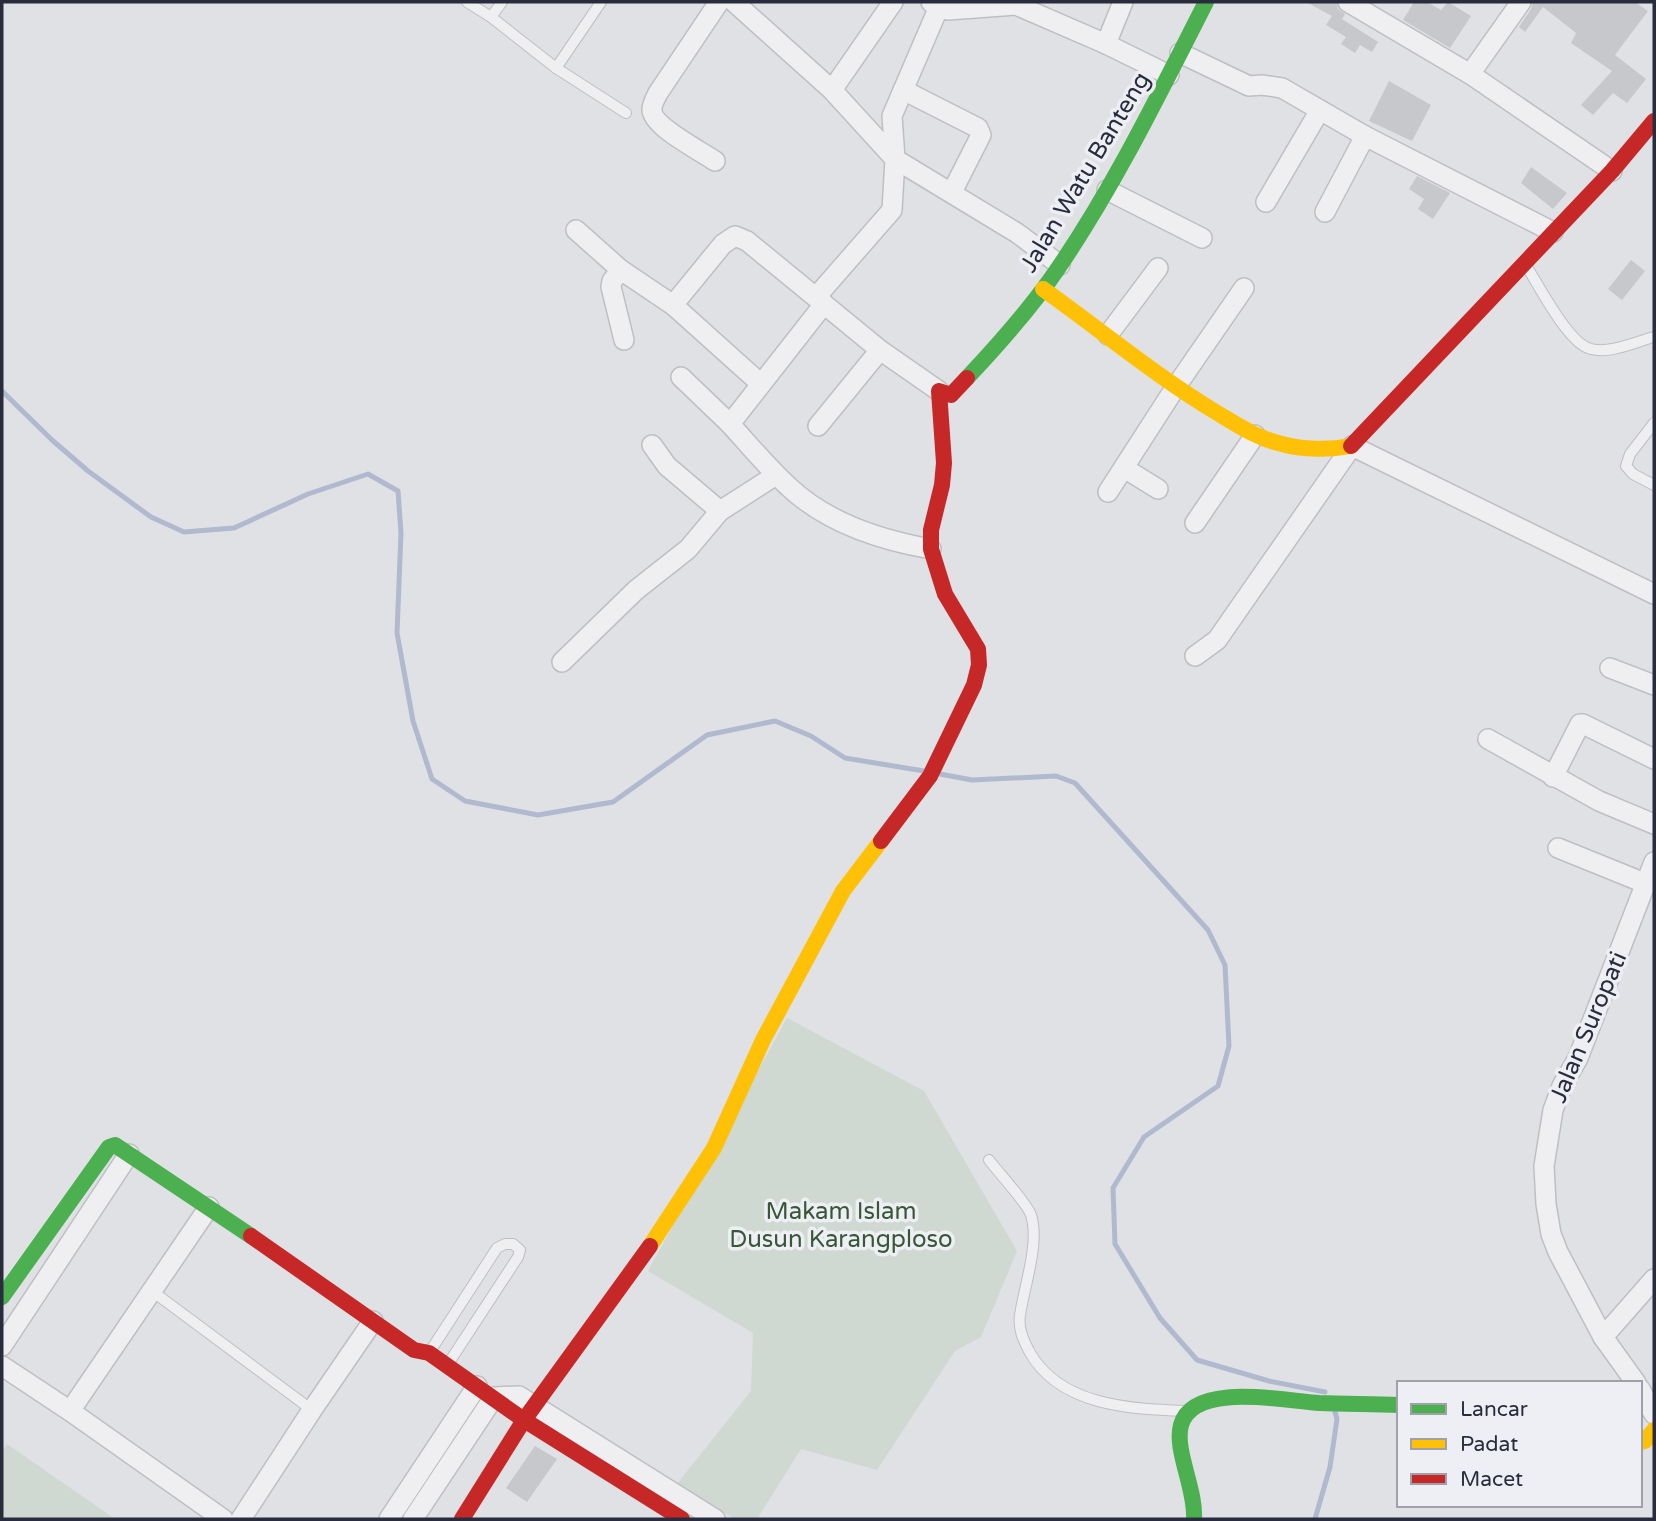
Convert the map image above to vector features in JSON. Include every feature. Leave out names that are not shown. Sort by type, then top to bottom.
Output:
[{"type":"street","points":[[715,160],[663,127],[654,118],[652,108],[658,93],[719,2]]},
{"type":"street","points":[[734,2],[832,90],[900,161],[1017,233],[1060,265]]},
{"type":"street","points":[[832,90],[892,2]]},
{"type":"street","points":[[1106,44],[1123,2]]},
{"type":"street","name":"Jalan Watu Banteng","points":[[950,391],[1043,289],[1060,265],[1107,190],[1206,2]]},
{"type":"street","points":[[1350,2],[1470,74],[1612,171]]},
{"type":"street","points":[[1470,74],[1521,2]]},
{"type":"street","points":[[730,424],[820,300],[892,209],[900,161],[892,117],[907,92],[940,6],[1016,5],[1169,75]]},
{"type":"street","points":[[1180,53],[1249,86],[1282,88],[1365,136],[1553,232]]},
{"type":"street","points":[[907,92],[978,128],[981,135],[952,192]]},
{"type":"street","points":[[1266,202],[1320,110]]},
{"type":"street","points":[[1195,656],[1217,640],[1352,446],[1612,171],[1654,121]]},
{"type":"street","points":[[1325,212],[1365,136]]},
{"type":"street","points":[[1107,190],[1202,238]]},
{"type":"street","points":[[576,230],[621,270],[673,305],[761,384]]},
{"type":"street","points":[[462,1519],[530,1413],[686,1195],[714,1148],[762,1040],[843,891],[930,776],[974,685],[979,656],[975,642],[944,594],[931,550],[931,530],[942,485],[950,391],[880,350],[747,241],[735,236],[723,244],[673,305]]},
{"type":"street","points":[[1108,335],[1158,268]]},
{"type":"street","points":[[621,270],[612,281],[611,287],[624,340]]},
{"type":"street","points":[[1108,492],[1244,288]]},
{"type":"street","points":[[1043,289],[1108,335],[1175,388],[1255,435],[1283,445],[1333,449],[1352,446],[1654,594]]},
{"type":"street","points":[[818,426],[880,350]]},
{"type":"street","points":[[681,377],[730,424],[776,475],[807,502],[853,528],[896,543],[931,550]]},
{"type":"street","points":[[1195,523],[1255,435]]},
{"type":"street","points":[[652,445],[667,466],[720,511]]},
{"type":"street","points":[[1124,468],[1158,489]]},
{"type":"street","points":[[562,662],[636,590],[688,549],[720,511],[776,475]]},
{"type":"street","points":[[1610,668],[1654,685]]},
{"type":"street","points":[[1553,776],[1580,724],[1654,759]]},
{"type":"street","points":[[1488,739],[1599,801],[1654,824]]},
{"type":"street","points":[[1558,848],[1647,884]]},
{"type":"street","name":"Jalan Suropati","points":[[1635,1381],[1603,1337],[1551,1234],[1544,1166],[1553,1110],[1562,1086],[1578,1058],[1654,862]]},
{"type":"street","points":[[2,1297],[109,1147],[115,1145],[414,1350],[429,1353],[494,1396],[519,1396],[530,1413],[682,1519]]},
{"type":"street","points":[[2,1346],[129,1154]]},
{"type":"street","points":[[70,1411],[209,1207]]},
{"type":"street","points":[[1603,1337],[1654,1279]]},
{"type":"street","points":[[241,1519],[373,1321]]},
{"type":"street","points":[[2,1366],[223,1519]]},
{"type":"street","points":[[389,1519],[477,1386]]},
{"type":"street","points":[[1642,1393],[1654,1414]]},
{"type":"street","points":[[413,1519],[494,1396]]},
{"type":"street","points":[[1195,1519],[1197,1505],[1181,1442],[1181,1423],[1186,1411],[1209,1400],[1234,1397],[1319,1404],[1397,1405]]},
{"type":"street","points":[[530,1413],[715,1519]]},
{"type":"lane","points":[[467,2],[491,17],[556,68],[626,113]]},
{"type":"lane","points":[[491,17],[502,2]]},
{"type":"lane","points":[[556,68],[601,2]]},
{"type":"lane","points":[[1524,262],[1574,340],[1589,349],[1605,350],[1654,337]]},
{"type":"lane","points":[[1654,423],[1630,454],[1626,466],[1633,474],[1654,485]]},
{"type":"lane","points":[[989,1160],[1031,1213],[1034,1236],[1019,1319],[1021,1335],[1037,1365],[1071,1393],[1121,1406],[1186,1411]]},
{"type":"lane","points":[[429,1353],[497,1248],[513,1244],[520,1250],[518,1257],[447,1365]]},
{"type":"lane","points":[[152,1291],[312,1410]]},
{"type":"green space","name":"Makam Islam Dusun Karangploso","points":[[787,1018],[924,1091],[1017,1251],[981,1337],[955,1351],[877,1470],[801,1449],[757,1519],[735,1519],[676,1485],[751,1391],[753,1333],[648,1271]]},
{"type":"green space","points":[[7,1444],[115,1519],[2,1519],[2,1452]]},
{"type":"building","points":[[1306,2],[1336,2],[1338,9],[1345,14],[1342,19],[1378,42],[1372,52],[1360,45],[1355,53],[1341,44],[1346,37],[1326,25],[1332,16]]},
{"type":"building","points":[[1414,2],[1427,2],[1441,10],[1448,2],[1471,16],[1450,48],[1403,20]]},
{"type":"building","points":[[1533,2],[1635,2],[1648,11],[1615,55],[1646,79],[1627,103],[1613,93],[1593,115],[1581,105],[1612,71],[1571,43],[1576,33],[1543,7],[1525,32],[1519,27]]},
{"type":"building","points":[[1389,81],[1431,105],[1412,141],[1369,121]]},
{"type":"building","points":[[1531,167],[1567,193],[1553,209],[1521,183]]},
{"type":"building","points":[[1417,176],[1450,193],[1433,219],[1418,209],[1424,199],[1409,189]]},
{"type":"building","points":[[1631,260],[1645,271],[1622,300],[1608,289]]},
{"type":"building","points":[[535,1446],[557,1459],[527,1502],[506,1488]]},
{"type":"waterway","points":[[2,391],[88,471],[151,517],[184,532],[234,528],[308,494],[368,474],[398,491],[401,533],[397,633],[413,721],[432,779],[465,801],[538,815],[613,802],[707,735],[775,721],[811,736],[845,758],[924,771]]},
{"type":"waterway","points":[[940,774],[972,780],[1056,776],[1075,783],[1208,930],[1225,965],[1229,1046],[1218,1086],[1144,1137],[1113,1188],[1115,1244],[1160,1318],[1197,1360],[1269,1381],[1325,1392]]},
{"type":"waterway","points":[[1315,1519],[1330,1467],[1337,1419],[1335,1412]]},
{"type":"traffic: fast","points":[[967,378],[1027,310],[1080,235],[1137,137],[1206,2]]},
{"type":"traffic: fast","points":[[2,1297],[109,1147],[115,1145],[251,1236]]},
{"type":"traffic: fast","points":[[1194,1519],[1180,1435],[1181,1425],[1189,1411],[1203,1403],[1221,1398],[1264,1397],[1319,1403],[1397,1405]]},
{"type":"traffic: slow","points":[[1043,289],[1174,385],[1249,432],[1274,442],[1299,447],[1325,449],[1351,446]]},
{"type":"traffic: slow","points":[[650,1246],[714,1148],[763,1040],[843,891],[881,841]]},
{"type":"traffic: slow","points":[[1642,1442],[1654,1430]]},
{"type":"traffic: jam","points":[[1351,446],[1612,171],[1654,121]]},
{"type":"traffic: jam","points":[[881,841],[930,776],[974,685],[979,665],[978,649],[945,594],[931,549],[931,530],[942,485],[944,463],[939,391],[951,395],[967,378]]},
{"type":"traffic: jam","points":[[251,1236],[414,1350],[429,1353],[524,1420],[682,1519]]},
{"type":"traffic: jam","points":[[462,1519],[524,1420],[650,1246]]}]
